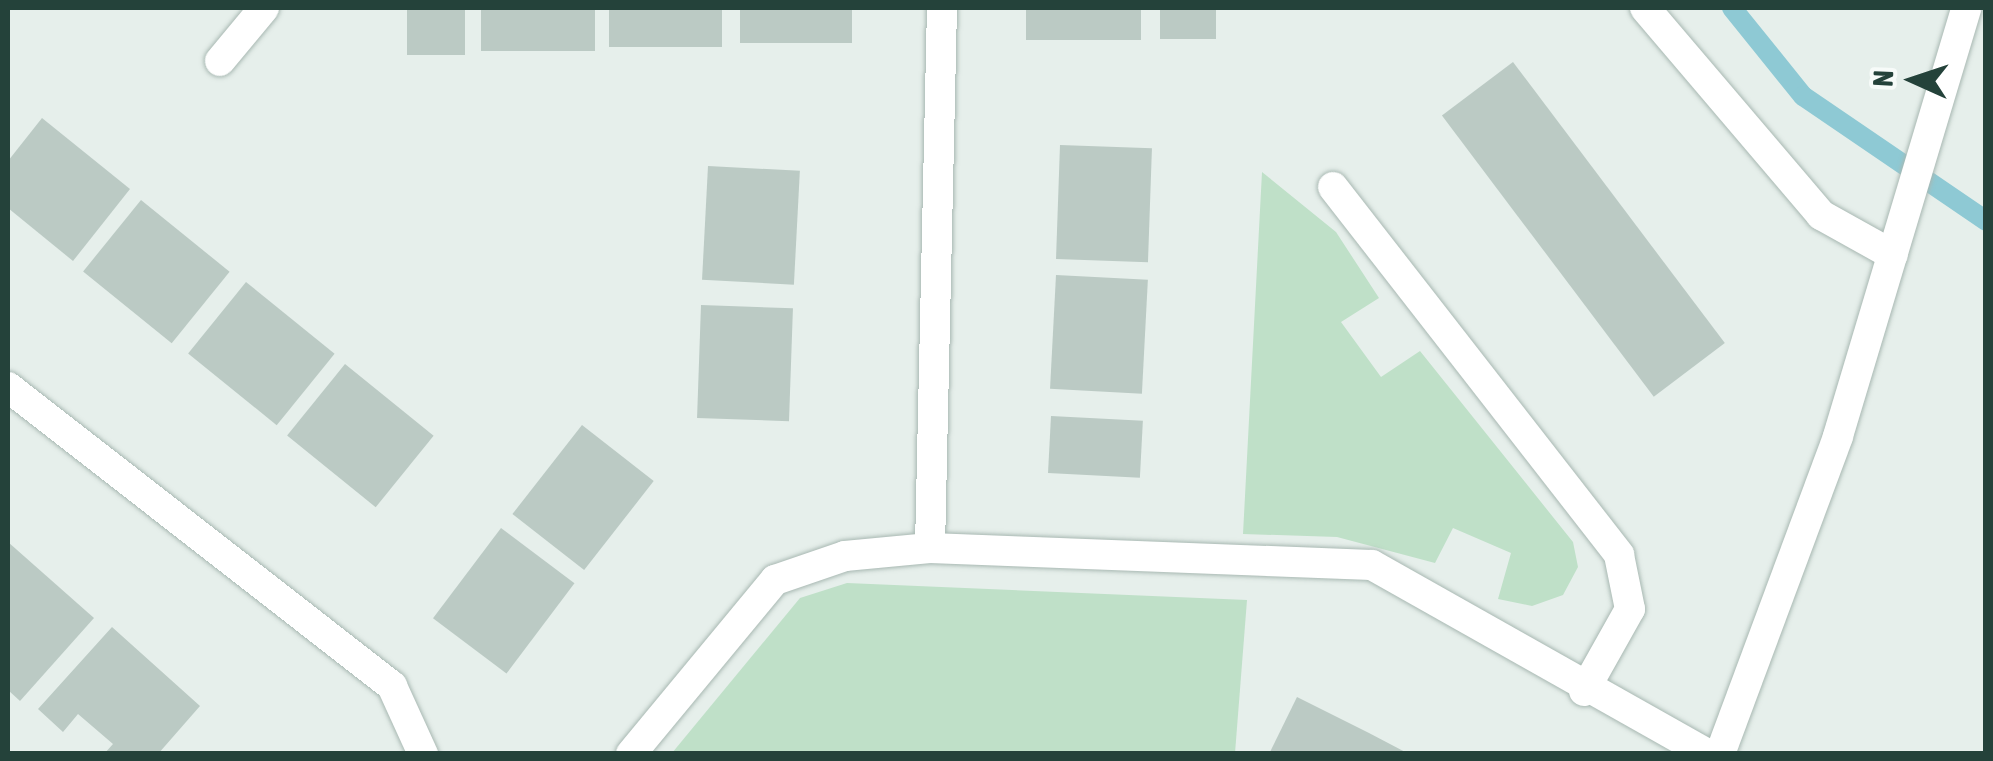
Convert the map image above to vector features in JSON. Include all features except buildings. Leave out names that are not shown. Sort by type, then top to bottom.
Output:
[{"type":"street","points":[[220,61],[264,8]]},
{"type":"street","points":[[930,548],[942,8]]},
{"type":"street","points":[[1644,8],[1821,215],[1893,255]]},
{"type":"street","points":[[1720,754],[1838,436],[1966,8]]},
{"type":"street","points":[[1333,186],[1619,554],[1630,608],[1584,692]]},
{"type":"street","points":[[8,387],[392,686],[422,754]]},
{"type":"street","points":[[631,754],[775,580],[845,556],[930,548],[1372,565],[1584,692],[1708,754]]},
{"type":"green space","points":[[1262,172],[1336,232],[1379,298],[1341,322],[1381,377],[1420,351],[1573,542],[1578,567],[1563,595],[1532,606],[1498,599],[1511,553],[1453,528],[1435,563],[1337,537],[1243,534]]},
{"type":"green space","points":[[847,583],[1247,600],[1235,753],[672,753],[800,598]]},
{"type":"waterway","points":[[1732,8],[1803,96],[1986,221]]}]
